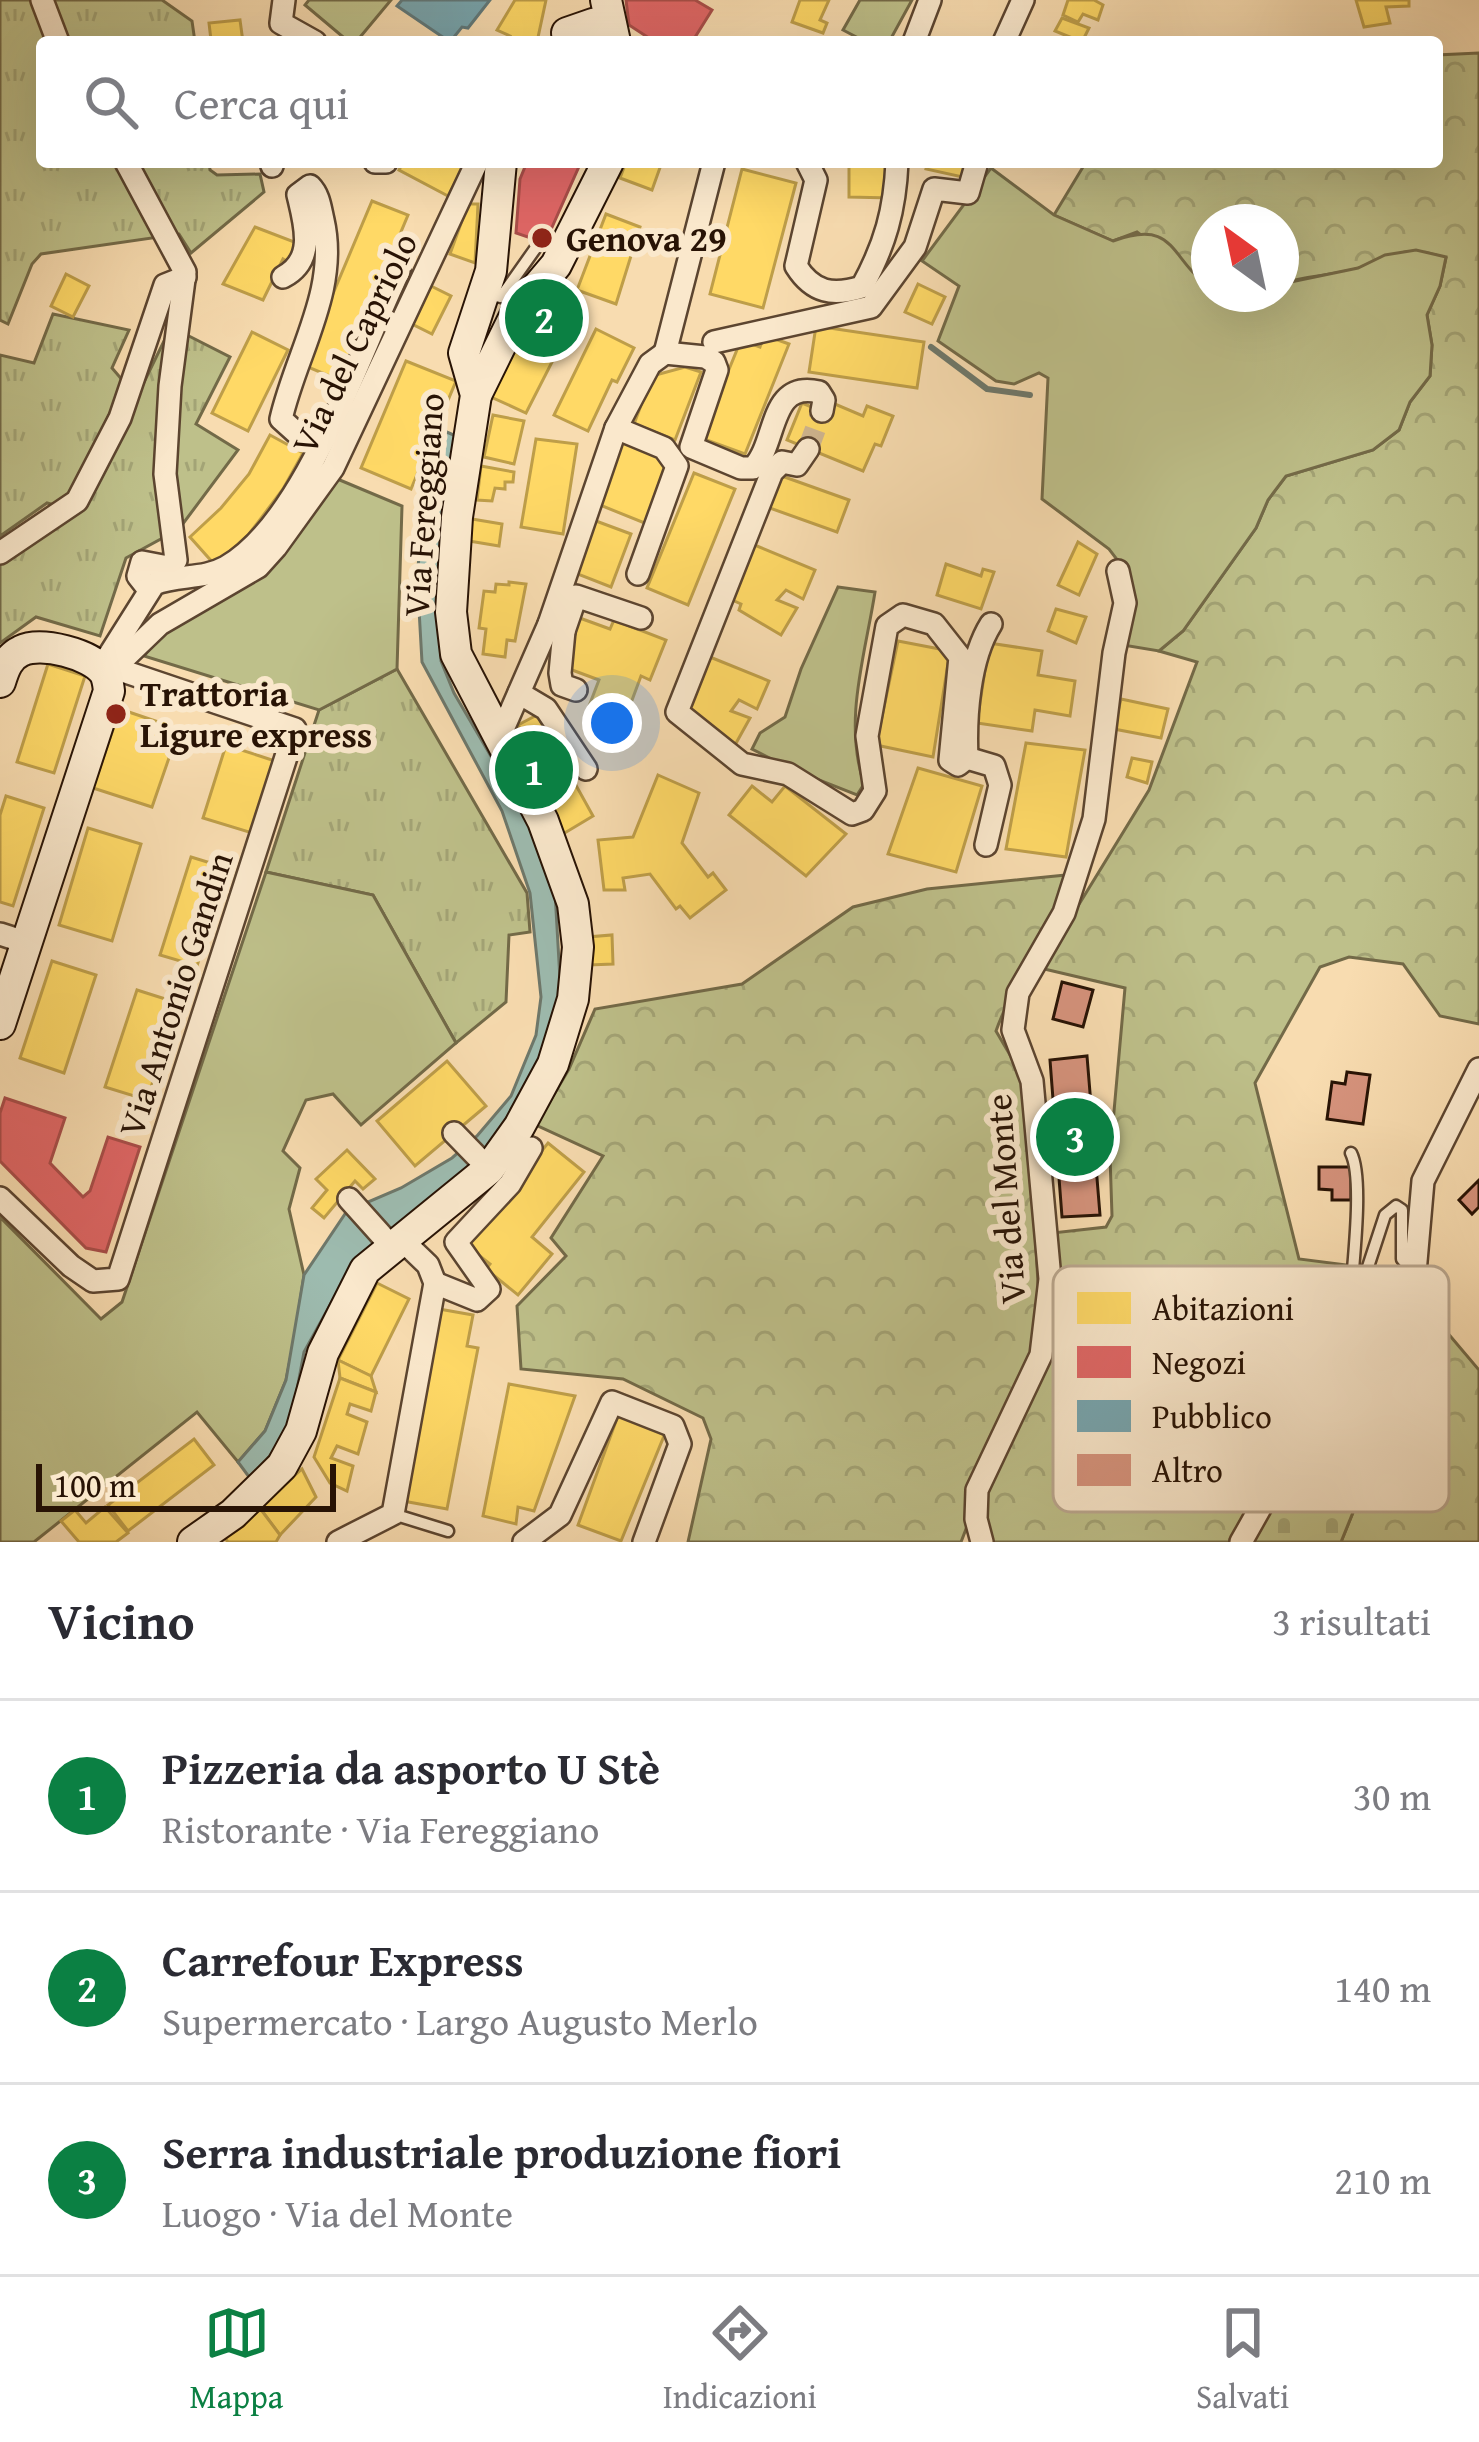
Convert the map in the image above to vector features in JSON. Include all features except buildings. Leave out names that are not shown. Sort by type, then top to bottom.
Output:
[{"type":"street","points":[[42,0],[56,36]]},
{"type":"street","points":[[565,36],[583,0]]},
{"type":"street","points":[[605,0],[613,36]]},
{"type":"street","points":[[916,36],[930,0]]},
{"type":"street","points":[[1007,36],[1023,0]]},
{"type":"street","points":[[568,36],[593,24],[607,36]]},
{"type":"street","points":[[0,1024],[14,939],[109,691],[107,670],[148,590],[138,576],[142,562],[168,567],[176,560],[165,474],[170,386],[185,277],[129,168]]},
{"type":"street","name":"Via del Capriolo","points":[[107,670],[160,624],[258,567],[276,547],[333,468],[473,168]]},
{"type":"street","name":"Via Fereggiano","points":[[194,1542],[233,1514],[282,1466],[301,1431],[323,1353],[365,1270],[486,1166],[518,1127],[553,1064],[573,999],[578,947],[573,904],[551,842],[456,654],[451,612],[457,517],[476,395],[464,353],[491,271],[501,168]]},
{"type":"street","points":[[476,395],[518,310],[556,265],[605,168]]},
{"type":"street","points":[[575,690],[562,685],[556,627],[616,428],[650,364],[664,353],[712,168]]},
{"type":"street","points":[[810,168],[816,180],[796,266],[806,281],[839,294],[862,287],[877,260],[893,213],[897,168]]},
{"type":"street","points":[[714,342],[871,307],[915,248],[934,189],[968,193],[974,168]]},
{"type":"street","name":"Via del Capriolo","points":[[283,277],[293,272],[304,255],[307,237],[298,195],[310,186],[316,191],[328,261],[320,303],[281,418],[301,437],[320,444]]},
{"type":"street","name":"Via del Capriolo","points":[[148,590],[161,580],[206,577],[251,549],[272,529],[308,472],[399,272]]},
{"type":"street","points":[[0,553],[77,501],[120,418],[165,285],[185,277]]},
{"type":"street","points":[[479,307],[498,332],[508,328]]},
{"type":"street","points":[[664,353],[714,362],[717,370],[691,447],[741,468],[753,468],[761,460],[780,403],[793,393],[818,392],[824,400],[822,411]]},
{"type":"street","points":[[616,428],[664,448],[677,466],[638,574]]},
{"type":"street","points":[[808,449],[797,465],[782,462],[772,472],[677,712],[742,764],[788,774],[852,814],[863,811],[875,791],[867,736],[887,626],[903,615],[934,624],[960,657],[948,751],[950,760],[958,765],[968,758]]},
{"type":"street","name":"Via del Monte","points":[[982,1542],[976,1490],[1041,1354],[1049,1280],[1032,1081],[1013,1030],[1018,994],[1064,913],[1094,819],[1114,652],[1125,603],[1118,571]]},
{"type":"street","points":[[500,736],[519,693],[576,596],[641,618]]},
{"type":"street","points":[[968,758],[966,734],[979,643],[991,623]]},
{"type":"street","points":[[0,682],[6,663],[23,650],[45,647],[107,670]]},
{"type":"street","name":"Via Antonio Gandin","points":[[0,1198],[70,1266],[93,1281],[118,1279],[295,729],[107,670]]},
{"type":"street","points":[[519,693],[546,709],[586,769]]},
{"type":"street","points":[[968,758],[994,766],[1000,785],[986,845]]},
{"type":"street","points":[[1415,1266],[1423,1180],[1479,1070]]},
{"type":"street","points":[[458,1138],[486,1166]]},
{"type":"street","points":[[435,1282],[477,1300],[489,1289],[456,1242],[510,1184],[531,1148]]},
{"type":"street","points":[[338,1542],[393,1514],[435,1282],[428,1265],[393,1242],[352,1202]]},
{"type":"street","points":[[524,1542],[560,1515],[612,1402],[673,1426],[680,1444],[644,1542]]},
{"type":"street","points":[[1241,1542],[1258,1512]]},
{"type":"lane","points":[[479,307],[501,297],[535,249]]},
{"type":"lane","points":[[1351,1153],[1356,1164],[1356,1266]]},
{"type":"lane","points":[[1368,1266],[1385,1215],[1396,1206],[1402,1210],[1402,1259],[1408,1266]]},
{"type":"lane","points":[[393,1514],[448,1532]]},
{"type":"green space","points":[[0,0],[162,0],[192,21],[194,36],[36,36],[36,168],[210,168],[217,175],[260,174],[264,192],[191,253],[179,234],[41,254],[32,264],[8,324],[0,320]]},
{"type":"green space","points":[[309,0],[391,0],[361,36],[342,36],[305,5]]},
{"type":"green space","points":[[860,0],[912,0],[892,36],[854,36],[843,30]]},
{"type":"green space","points":[[1479,53],[1479,1024],[1440,1016],[1403,964],[1349,957],[1320,967],[1255,1083],[1299,1259],[1354,1266],[1053,1266],[1053,1512],[1245,1512],[1235,1542],[990,1542],[981,1499],[1045,1357],[1052,1233],[1106,1227],[1112,1216],[1110,1156],[1125,988],[1040,968],[1149,790],[1197,662],[1159,651],[1183,631],[1256,528],[1286,476],[1373,450],[1399,430],[1410,402],[1430,376],[1427,315],[1446,258],[1398,253],[1356,269],[1299,279],[1299,204],[1191,204],[1191,272],[1137,232],[1113,241],[1054,215],[1082,168],[1443,168],[1443,55]]},
{"type":"green space","points":[[991,168],[1054,215],[1113,241],[1134,235],[1161,238],[1191,269],[1191,312],[1299,312],[1299,280],[1416,250],[1446,257],[1427,315],[1430,376],[1410,402],[1399,430],[1373,450],[1286,476],[1256,528],[1183,631],[1159,651],[1123,645],[1122,566],[1109,549],[1042,499],[1048,378],[1039,373],[1014,384],[996,381],[938,341],[959,286],[922,261]]},
{"type":"green space","points":[[53,314],[129,330],[112,368],[124,382],[72,496],[58,506],[47,503],[0,536],[0,355],[34,363]]},
{"type":"green space","points":[[183,333],[230,357],[196,424],[238,450],[179,529],[126,558],[100,636],[36,617],[0,643],[0,557],[95,483],[165,339]]},
{"type":"green space","points":[[335,478],[402,506],[397,669],[319,710],[144,656],[170,623]]},
{"type":"green space","points":[[838,587],[875,592],[856,712],[855,736],[864,784],[857,795],[752,749],[760,733],[785,717]]},
{"type":"green space","points":[[397,669],[527,893],[530,932],[509,935],[506,1002],[456,1043],[373,895],[266,872],[319,710]]},
{"type":"green space","points":[[266,872],[373,895],[456,1043],[361,1125],[333,1094],[306,1100],[283,1151],[300,1168],[289,1209],[304,1275],[295,1335],[286,1380],[265,1431],[238,1462],[197,1412],[34,1542],[0,1542],[0,1217],[101,1319],[122,1302]]},
{"type":"green space","points":[[1066,875],[1052,915],[996,1031],[1027,1084],[1040,1320],[1034,1353],[961,1542],[688,1542],[711,1439],[703,1418],[623,1379],[521,1369],[517,1306],[566,1256],[551,1238],[603,1156],[536,1125],[569,1069],[595,1009],[742,984],[853,907],[927,889]]},
{"type":"green space","points":[[1449,1335],[1479,1370],[1479,1542],[1341,1542],[1353,1512],[1449,1512]]},
{"type":"green space","points":[[1267,1512],[1353,1512],[1341,1542],[1249,1542]]},
{"type":"shaded area","points":[[442,430],[456,436],[438,592],[441,661],[454,693],[530,823],[555,892],[561,997],[538,1061],[490,1148],[468,1172],[355,1260],[304,1352],[290,1427],[252,1481],[238,1462],[265,1431],[286,1380],[304,1275],[347,1211],[401,1188],[452,1158],[477,1136],[511,1096],[536,1035],[541,997],[530,893],[502,811],[422,662],[417,574],[428,484]]},
{"type":"waterway","points":[[931,347],[987,389],[1030,395]]},
{"type":"tunnel","points":[[808,449],[822,411]]},
{"type":"place","name":"Genova 29","points":[[542,238]]},
{"type":"place","name":"Carrefour Express","points":[[544,318]]},
{"type":"place","name":"Trattoria Ligure express","points":[[116,714]]},
{"type":"place","name":"Pizzeria da asporto U Stè","points":[[534,770]]},
{"type":"place","name":"Serra industriale produzione fiori","points":[[1075,1137]]}]
